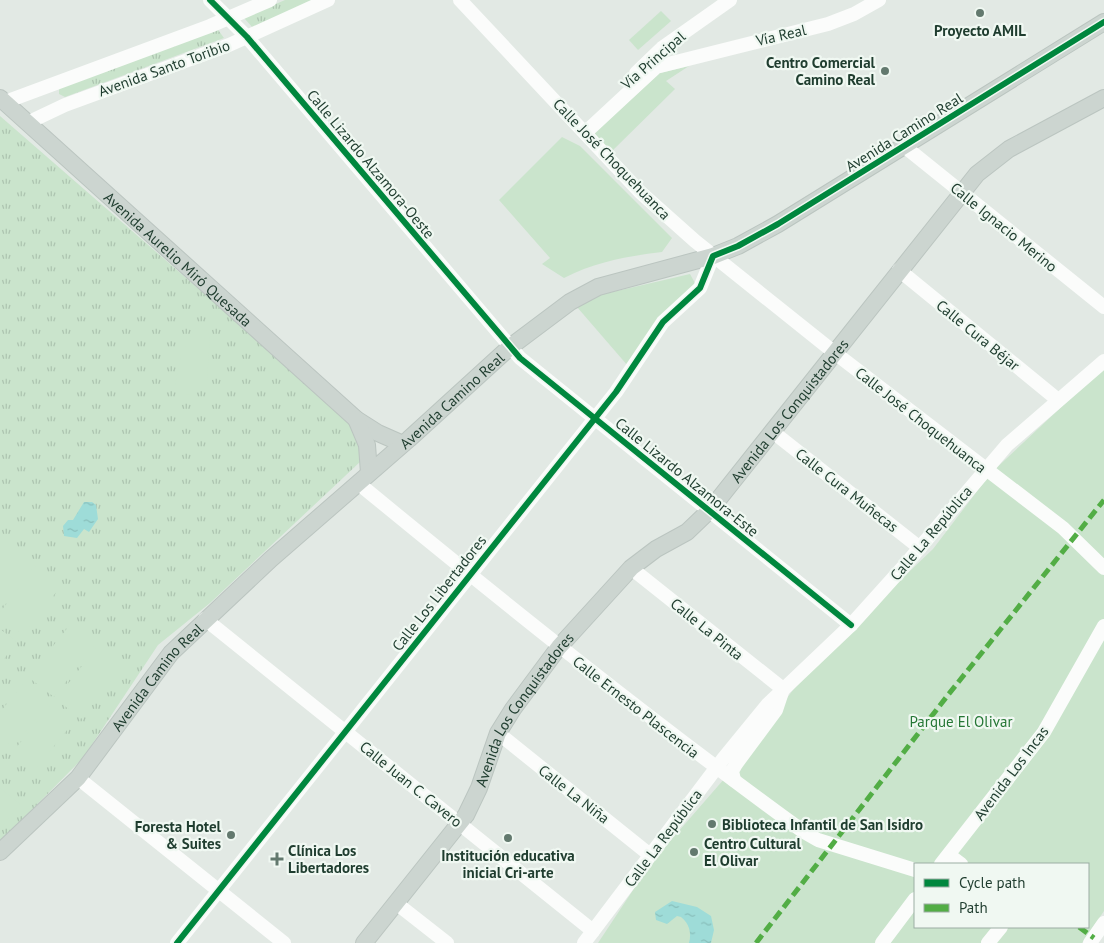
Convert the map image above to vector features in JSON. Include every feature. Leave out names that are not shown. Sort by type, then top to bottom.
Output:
[{"type":"main road","name":"Avenida Camino Real","points":[[0,852],[78,778],[163,662],[205,620],[510,347],[570,302],[598,287],[713,256],[738,246],[778,224],[1104,22]]},
{"type":"main road","name":"Avenida Los Conquistadores","points":[[364,943],[460,824],[474,801],[498,734],[513,709],[559,647],[631,568],[656,549],[687,532],[710,510],[835,353],[898,270],[977,174],[1009,149],[1104,98]]},
{"type":"main road","name":"Avenida Aurelio Miró Quesada","points":[[2,100],[356,419],[378,433],[403,444]]},
{"type":"main road","name":"Avenida Aurelio Miró Quesada","points":[[356,419],[367,445],[363,478]]},
{"type":"street","name":"Calle Lizardo Alzamora-Oeste","points":[[210,0],[247,37],[510,347]]},
{"type":"street","name":"Avenida Santo Toribio","points":[[2,100],[55,83],[228,18],[270,0]]},
{"type":"street","name":"Avenida Santo Toribio","points":[[27,123],[65,105],[247,37],[328,0]]},
{"type":"street","name":"Calle José Choquehuanca","points":[[460,0],[583,129],[640,192],[713,256],[984,470],[1062,528],[1104,568]]},
{"type":"street","name":"Vía Principal","points":[[583,129],[652,56],[730,0]]},
{"type":"street","name":"Vía Real","points":[[583,129],[656,67],[828,24],[860,11],[879,0]]},
{"type":"street","points":[[672,41],[668,52],[672,58],[679,61]]},
{"type":"street","points":[[55,83],[53,94],[55,99],[65,105]]},
{"type":"street","name":"Calle Ignacio Merino","points":[[904,146],[1104,307]]},
{"type":"street","name":"Calle Los Libertadores","points":[[177,943],[616,392],[663,322],[700,288],[713,256]]},
{"type":"street","name":"Calle Cura Béjar","points":[[898,270],[1058,400]]},
{"type":"street","name":"Calle Lizardo Alzamora-Este","points":[[510,347],[528,365],[594,419],[710,510],[851,625]]},
{"type":"street","name":"Calle La República","points":[[584,943],[716,768],[768,704],[851,625],[920,548],[1006,445],[1104,361]]},
{"type":"street","name":"Calle Cura Muñecas","points":[[773,432],[920,548]]},
{"type":"street","name":"Calle Ernesto Plascencia","points":[[363,478],[469,576],[716,768],[818,840],[914,870]]},
{"type":"street","name":"Calle La Pinta","points":[[631,568],[783,690]]},
{"type":"street","name":"Calle Juan C. Cavero","points":[[205,620],[347,731],[593,931]]},
{"type":"street","name":"Avenida Los Incas","points":[[945,860],[1044,732],[1104,626]]},
{"type":"street","name":"Calle La República","points":[[734,780],[732,771],[776,710],[783,690]]},
{"type":"street","name":"Calle La Niña","points":[[498,734],[650,855]]},
{"type":"street","points":[[78,778],[284,943]]},
{"type":"street","points":[[882,943],[914,899]]},
{"type":"street","points":[[396,903],[447,943]]},
{"type":"street","points":[[1095,941],[1104,923]]},
{"type":"street","points":[[988,943],[1000,928]]},
{"type":"green space","points":[[285,0],[315,0],[253,28],[244,18]]},
{"type":"green space","points":[[661,11],[671,21],[638,50],[629,40]]},
{"type":"green space","points":[[216,27],[224,38],[65,97],[59,94],[59,88]]},
{"type":"green space","points":[[689,66],[666,81],[675,89],[610,153],[594,133],[660,73]]},
{"type":"green space","points":[[0,116],[355,425],[359,434],[361,461],[210,603],[158,645],[83,758],[0,842]]},
{"type":"green space","points":[[562,137],[580,146],[672,238],[662,252],[612,261],[576,272],[564,278],[542,264],[550,258],[499,200]]},
{"type":"green space","points":[[690,274],[696,285],[628,366],[577,307],[591,297]]},
{"type":"green space","points":[[195,328],[206,330],[210,336],[207,381],[199,392],[186,395],[175,385],[181,355]]},
{"type":"green space","name":"Parque El Olivar","points":[[1104,367],[1104,911],[1082,943],[598,943],[651,863],[738,763],[793,690],[847,631],[933,549],[991,473]]},
{"type":"green space","points":[[8,544],[35,565],[0,609],[0,555]]},
{"type":"green space","points":[[36,566],[61,586],[23,635],[0,617],[0,612]]},
{"type":"green space","points":[[69,626],[94,646],[54,697],[28,677]]},
{"type":"green space","points":[[0,629],[17,642],[0,664]]},
{"type":"green space","points":[[96,648],[121,668],[81,719],[56,699]]},
{"type":"green space","points":[[23,684],[48,704],[13,747],[0,737],[0,712]]},
{"type":"green space","points":[[50,706],[72,724],[37,767],[15,749]]},
{"type":"green space","points":[[0,788],[20,804],[0,829]]},
{"type":"water","points":[[84,502],[92,502],[96,505],[98,519],[89,532],[84,529],[77,538],[64,536],[63,526],[68,520],[73,520]]},
{"type":"water","points":[[672,901],[697,907],[711,916],[714,930],[711,943],[689,943],[689,928],[681,917],[677,916],[667,924],[656,920],[655,912]]},
{"type":"marked path","points":[[756,943],[948,695],[1104,500]]},
{"type":"marked path","points":[[1080,928],[1094,938]]},
{"type":"cycle path","points":[[210,0],[247,37],[520,358],[851,625]]},
{"type":"cycle path","points":[[177,943],[616,392],[663,322],[700,288],[713,256],[738,246],[778,224],[1104,22]]},
{"type":"place","name":"Proyecto AMIL","points":[[980,13]]},
{"type":"place","name":"Centro Comercial Camino Real","points":[[885,71]]},
{"type":"place","name":"Biblioteca Infantil de San Isidro","points":[[712,824]]},
{"type":"place","name":"Foresta Hotel & Suites","points":[[231,835]]},
{"type":"place","name":"Institución educativa inicial Cri-arte","points":[[508,838]]},
{"type":"place","name":"Centro Cultural El Olivar","points":[[694,852]]},
{"type":"place","name":"Clínica Los Libertadores","points":[[277,859]]}]
